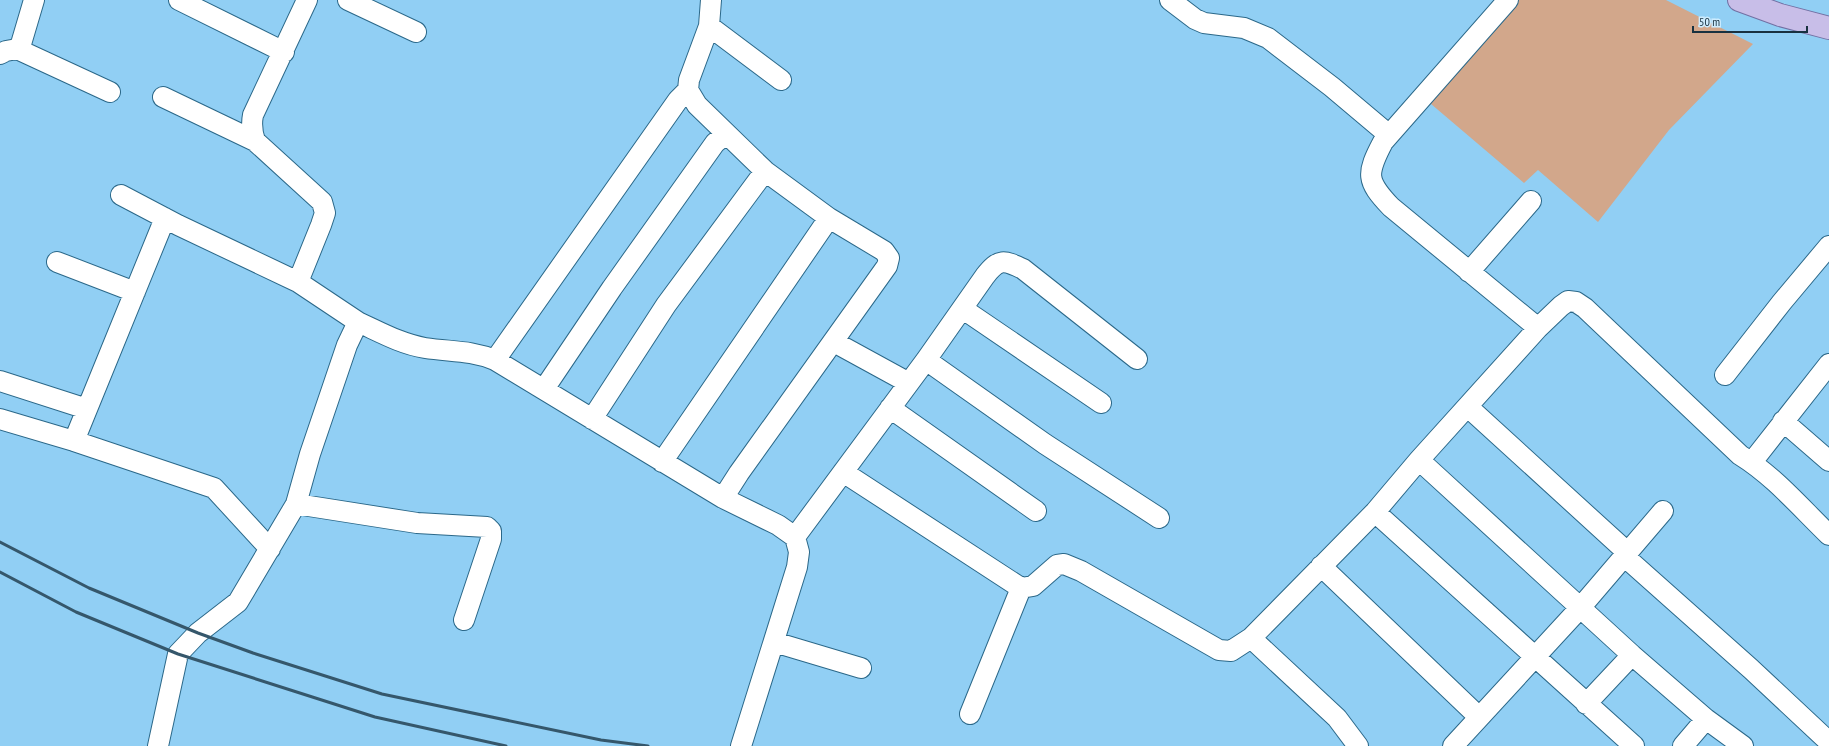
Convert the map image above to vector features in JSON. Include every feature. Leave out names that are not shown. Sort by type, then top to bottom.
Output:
[{"type":"main road","points":[[1739,0],[1780,15],[1829,28]]},
{"type":"street","points":[[8,52],[21,44],[34,0]]},
{"type":"street","points":[[179,0],[284,52]]},
{"type":"street","points":[[254,141],[251,124],[253,115],[284,52],[307,0]]},
{"type":"street","points":[[348,0],[416,32]]},
{"type":"street","points":[[711,0],[709,26],[689,80],[688,90],[697,105],[765,171],[829,218],[884,251],[889,258],[887,266],[739,473],[723,498]]},
{"type":"street","points":[[1170,0],[1195,19],[1204,23],[1244,28],[1268,38],[1332,87],[1389,135]]},
{"type":"street","points":[[1508,0],[1382,142],[1371,163],[1370,176],[1378,193],[1391,207],[1538,328]]},
{"type":"street","points":[[709,26],[781,80]]},
{"type":"street","points":[[8,52],[110,92]]},
{"type":"street","points":[[495,360],[678,100],[688,90]]},
{"type":"street","points":[[163,96],[254,141],[322,202],[325,213],[298,282]]},
{"type":"street","points":[[544,390],[612,288],[715,143],[726,134]]},
{"type":"street","points":[[592,419],[666,305],[765,171]]},
{"type":"street","points":[[121,195],[165,218],[298,282],[358,322],[405,343],[425,348],[480,354],[495,360],[723,498],[778,525],[795,537],[799,552],[797,567],[741,746]]},
{"type":"street","points":[[1469,272],[1531,201]]},
{"type":"street","points":[[74,441],[165,218]]},
{"type":"street","points":[[662,462],[829,218]]},
{"type":"street","points":[[1725,375],[1782,302],[1829,246]]},
{"type":"street","points":[[57,262],[135,292]]},
{"type":"street","points":[[795,537],[926,360],[992,267],[1000,262],[1008,262],[1023,269],[1137,359]]},
{"type":"street","points":[[843,472],[1021,588],[1033,586],[1057,565],[1064,564],[1081,571],[1220,650],[1231,651],[1250,638],[1375,512],[1419,460],[1538,328],[1568,301],[1576,302],[1585,308],[1740,455],[1752,462],[1829,535]]},
{"type":"street","points":[[963,309],[1101,403]]},
{"type":"street","points":[[158,746],[178,654],[198,633],[238,602],[296,504],[310,454],[347,345],[358,322]]},
{"type":"street","points":[[834,342],[909,383]]},
{"type":"street","points":[[926,360],[1045,444],[1159,518]]},
{"type":"street","points":[[1752,462],[1829,364]]},
{"type":"street","points":[[0,381],[87,409]]},
{"type":"street","points":[[1468,407],[1828,741]]},
{"type":"street","points":[[890,408],[1036,511]]},
{"type":"street","points":[[0,419],[74,441],[214,488],[270,549]]},
{"type":"street","points":[[1783,421],[1829,461]]},
{"type":"street","points":[[1419,460],[1632,655],[1706,719],[1743,746]]},
{"type":"street","points":[[296,504],[417,523],[478,526],[487,528],[490,531],[491,539],[464,620]]},
{"type":"street","points":[[1452,746],[1580,608],[1663,511]]},
{"type":"street","points":[[1375,512],[1634,746]]},
{"type":"street","points":[[1321,566],[1479,717]]},
{"type":"street","points":[[970,714],[1021,588]]},
{"type":"street","points":[[1250,638],[1337,718],[1358,746]]},
{"type":"street","points":[[774,642],[861,668]]},
{"type":"street","points":[[1586,704],[1632,655]]},
{"type":"street","points":[[1683,746],[1706,719]]},
{"type":"shaded area","points":[[1512,0],[1666,0],[1753,44],[1669,130],[1598,222],[1538,170],[1524,183],[1424,98]]},
{"type":"railway","points":[[0,542],[89,588],[198,633],[253,653],[382,694],[601,740],[648,746]]},
{"type":"railway","points":[[0,572],[76,612],[178,654],[375,717],[506,746]]}]
